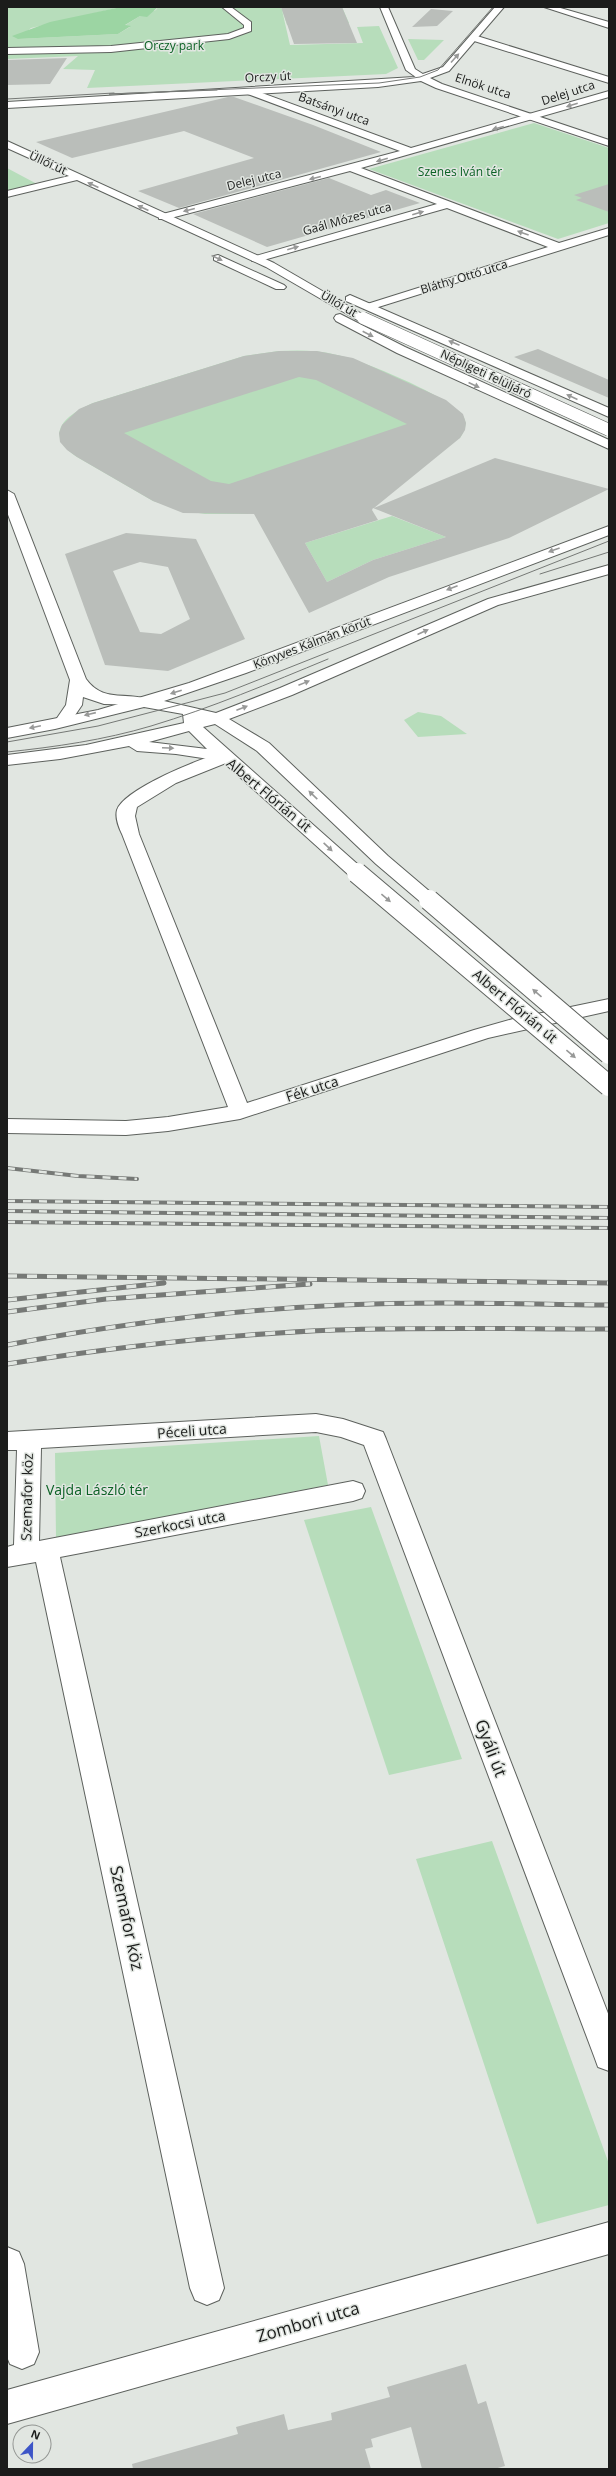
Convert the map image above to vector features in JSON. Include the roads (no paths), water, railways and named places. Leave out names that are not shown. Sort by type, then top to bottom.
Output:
[{"type":"street","points":[[7,51],[111,49],[229,36],[248,30],[248,24],[226,7]]},
{"type":"street","points":[[384,7],[413,72]]},
{"type":"street","name":"Orczy út","points":[[7,105],[378,84],[423,78],[446,69],[500,7]]},
{"type":"street","points":[[548,7],[609,25]]},
{"type":"street","points":[[474,38],[609,80]]},
{"type":"street","name":"Orczy út","points":[[7,96],[378,79],[413,72],[427,66]]},
{"type":"street","name":"Elnök utca","points":[[413,72],[439,86],[535,117]]},
{"type":"street","name":"Batsányi utca","points":[[248,91],[411,152]]},
{"type":"street","name":"Delej utca","points":[[535,117],[609,94]]},
{"type":"street","points":[[352,168],[535,117],[609,143]]},
{"type":"street","name":"Üllői út","points":[[7,144],[78,178],[270,265],[366,312]]},
{"type":"street","points":[[352,168],[559,247]]},
{"type":"street","name":"Delej utca","points":[[163,217],[352,168]]},
{"type":"street","name":"Üllői út","points":[[35,174],[70,190]]},
{"type":"street","points":[[7,194],[78,178]]},
{"type":"street","name":"Gaál Mózes utca","points":[[256,259],[446,205]]},
{"type":"street","name":"Bláthy Ottó utca","points":[[366,312],[559,247],[609,232]]},
{"type":"street","name":"Üllői út","points":[[206,253],[292,293],[366,312]]},
{"type":"street","points":[[323,309],[401,350],[609,446]]},
{"type":"street","points":[[366,312],[608,413]]},
{"type":"street","name":"Népligeti felüljáró","points":[[366,312],[609,430]]},
{"type":"street","points":[[568,428],[565,418],[584,412],[608,413]]},
{"type":"street","points":[[7,494],[78,680],[88,693],[104,699],[141,702],[191,718],[217,718],[268,698],[493,602],[609,569]]},
{"type":"street","name":"Könyves Kálmán körút","points":[[7,732],[63,721],[141,702],[227,676],[489,574],[609,530]]},
{"type":"street","points":[[191,718],[194,700],[227,676]]},
{"type":"street","points":[[63,721],[74,705],[78,680]]},
{"type":"street","points":[[263,747],[255,729],[256,717],[268,698]]},
{"type":"street","points":[[7,760],[46,757],[115,745],[191,718]]},
{"type":"street","points":[[191,718],[225,757]]},
{"type":"street","name":"Albert Flórián út","points":[[217,718],[263,747],[382,860],[609,1054]]},
{"type":"street","points":[[115,745],[176,748],[225,757]]},
{"type":"street","name":"Albert Flórián út","points":[[240,1112],[127,822],[126,810],[136,798],[205,764],[225,757],[285,807],[357,873],[609,1086]]},
{"type":"street","name":"Fék utca","points":[[7,1126],[126,1128],[240,1112],[481,1034],[609,1005]]},
{"type":"street","name":"Péceli utca","points":[[18,1441],[316,1424],[343,1428],[374,1439]]},
{"type":"street","name":"Gyáli út","points":[[374,1439],[609,2056]]},
{"type":"street","name":"Szemafor köz","points":[[18,1441],[26,1553],[207,2288]]},
{"type":"street","name":"Szerkocsi utca","points":[[26,1553],[353,1491]]},
{"type":"street","name":"Zombori utca","points":[[7,2407],[609,2238]]},
{"type":"street","points":[[7,2264],[22,2352]]},
{"type":"tram line","points":[[217,90],[109,94],[379,83],[420,77],[438,70],[493,7]]},
{"type":"tram line","points":[[7,99],[114,93]]},
{"type":"tram line","points":[[7,742],[98,726],[225,693],[609,541]]},
{"type":"tram line","points":[[540,574],[609,552]]},
{"type":"tram line","points":[[7,752],[79,742],[151,726],[218,703],[328,659]]},
{"type":"railway","points":[[7,1168],[78,1176],[137,1179]]},
{"type":"railway","points":[[7,1201],[609,1207]]},
{"type":"railway","points":[[7,1211],[609,1218]]},
{"type":"railway","points":[[7,1222],[609,1228]]},
{"type":"railway","points":[[7,1276],[609,1283]]},
{"type":"railway","points":[[7,1300],[164,1283]]},
{"type":"railway","points":[[7,1312],[106,1299],[310,1284]]},
{"type":"railway","points":[[7,1345],[132,1324],[216,1314],[300,1307],[409,1303],[609,1305]]},
{"type":"railway","points":[[7,1364],[171,1342],[295,1332],[472,1328],[609,1329]]},
{"type":"park label","name":"Orczy park","points":[[174,46]]},
{"type":"park label","name":"Szenes Iván tér","points":[[460,172]]},
{"type":"park label","name":"Vajda László tér","points":[[97,1490]]}]
